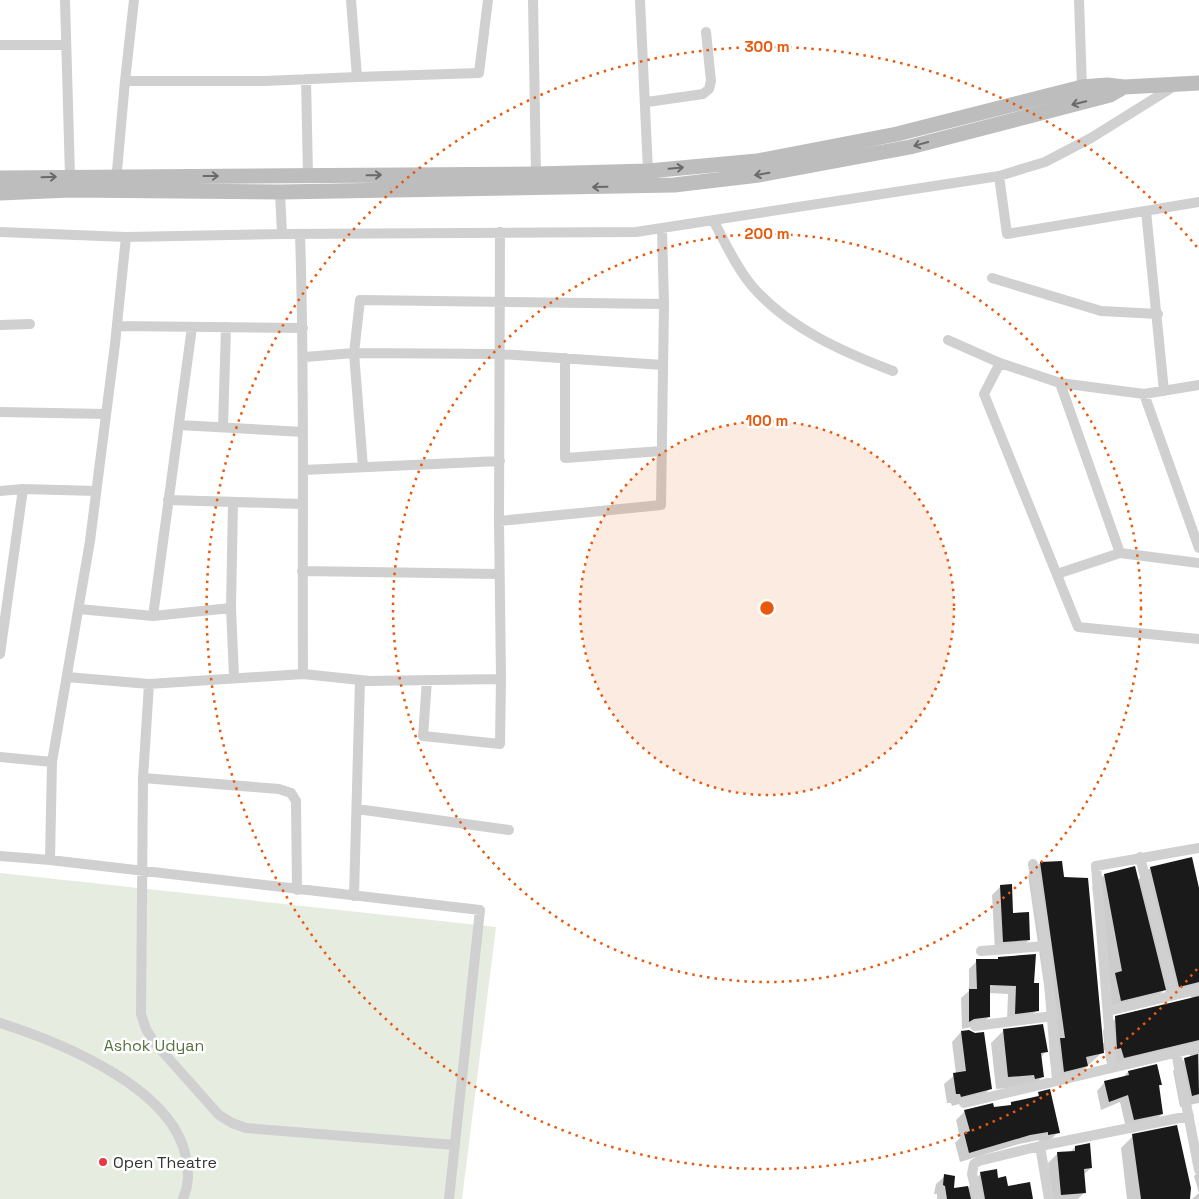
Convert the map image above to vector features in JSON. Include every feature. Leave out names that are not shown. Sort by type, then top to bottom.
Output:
[{"type":"main road","points":[[0,192],[116,184],[308,176],[536,174],[648,170],[757,161],[888,136],[1082,87],[1176,85],[1199,82]]},
{"type":"main road","points":[[0,178],[70,176],[116,184],[280,192],[674,185],[740,177],[910,148],[1110,95],[1124,87]]},
{"type":"street","points":[[65,0],[70,176]]},
{"type":"street","points":[[116,184],[134,0]]},
{"type":"street","points":[[351,0],[357,77]]},
{"type":"street","points":[[125,81],[306,79],[479,73],[488,0]]},
{"type":"street","points":[[533,0],[536,174]]},
{"type":"street","points":[[640,0],[647,102],[648,170]]},
{"type":"street","points":[[1079,0],[1082,87]]},
{"type":"street","points":[[647,102],[703,94],[709,89],[711,81],[706,32]]},
{"type":"street","points":[[0,45],[66,45]]},
{"type":"street","points":[[306,79],[308,176]]},
{"type":"street","points":[[0,232],[126,237],[636,232],[662,229],[999,176],[1045,162],[1091,138],[1176,85]]},
{"type":"street","points":[[999,176],[1007,234],[1199,202]]},
{"type":"street","points":[[280,192],[282,234]]},
{"type":"street","points":[[1146,211],[1158,314],[1164,391]]},
{"type":"street","points":[[713,220],[751,286],[774,308],[840,350],[893,371]]},
{"type":"street","points":[[499,521],[661,505],[664,304],[662,229]]},
{"type":"street","points":[[427,680],[423,736],[500,744],[500,232]]},
{"type":"street","points":[[300,234],[304,357],[302,504],[303,674]]},
{"type":"street","points":[[50,860],[52,762],[79,609],[96,491],[117,326],[126,237]]},
{"type":"street","points":[[992,278],[1101,311],[1158,314]]},
{"type":"street","points":[[363,467],[354,353],[360,300],[500,300],[664,304]]},
{"type":"street","points":[[0,325],[30,324]]},
{"type":"street","points":[[117,326],[303,328]]},
{"type":"street","points":[[153,616],[192,327]]},
{"type":"street","points":[[223,427],[226,327]]},
{"type":"street","points":[[948,340],[1000,363],[1060,383],[1144,394],[1199,385]]},
{"type":"street","points":[[304,357],[354,353],[500,354],[662,365]]},
{"type":"street","points":[[565,358],[566,458],[662,451]]},
{"type":"street","points":[[1000,363],[984,394],[1078,627],[1199,639]]},
{"type":"street","points":[[1060,383],[1120,553]]},
{"type":"street","points":[[1144,394],[1199,548]]},
{"type":"street","points":[[0,412],[106,414]]},
{"type":"street","points":[[179,425],[303,432]]},
{"type":"street","points":[[303,470],[500,461]]},
{"type":"street","points":[[0,491],[23,489],[96,491]]},
{"type":"street","points":[[0,654],[23,489]]},
{"type":"street","points":[[168,500],[302,504]]},
{"type":"street","points":[[233,502],[231,608],[234,677]]},
{"type":"street","points":[[1056,574],[1120,553],[1199,563]]},
{"type":"street","points":[[302,571],[499,574]]},
{"type":"street","points":[[79,609],[153,616],[231,608]]},
{"type":"street","points":[[67,677],[149,684],[303,674],[360,680],[501,679]]},
{"type":"street","points":[[354,896],[360,680]]},
{"type":"street","points":[[149,684],[143,778],[141,1014],[146,1029],[154,1042],[219,1115],[232,1123],[246,1128],[455,1145]]},
{"type":"street","points":[[0,757],[52,762]]},
{"type":"street","points":[[143,778],[279,789],[291,793],[296,801],[298,890]]},
{"type":"street","points":[[357,809],[509,830]]},
{"type":"street","points":[[1112,1067],[1096,866],[1199,848]]},
{"type":"street","points":[[0,856],[50,860],[480,910],[449,1199]]},
{"type":"street","points":[[1140,858],[1174,995]]},
{"type":"street","points":[[1033,864],[1046,946],[1057,1080]]},
{"type":"street","points":[[981,951],[1046,946]]},
{"type":"street","points":[[1108,1010],[1199,989]]},
{"type":"street","points":[[975,1026],[1053,1016]]},
{"type":"street","points":[[0,1023],[40,1036],[119,1076],[147,1096],[170,1121],[185,1152],[189,1174],[183,1199]]},
{"type":"street","points":[[964,1103],[1199,1047]]},
{"type":"street","points":[[1176,1052],[1199,1170]]},
{"type":"street","points":[[978,1199],[972,1174],[974,1164],[979,1161],[1040,1146],[1189,1116]]},
{"type":"street","points":[[1040,1146],[1049,1199]]},
{"type":"green space","name":"Ashok Udyan","points":[[0,873],[496,927],[462,1199],[0,1199]]},
{"type":"building","points":[[1192,857],[1199,888],[1199,982],[1179,987],[1150,867]]},
{"type":"building","points":[[1062,861],[1064,877],[1088,878],[1104,1053],[1086,1057],[1088,1066],[1064,1072],[1060,1038],[1065,1038],[1040,862]]},
{"type":"building","points":[[1135,866],[1166,990],[1121,1001],[1115,973],[1122,971],[1104,874]]},
{"type":"building","points":[[1012,884],[1013,913],[1029,912],[1030,940],[1003,942],[1000,885]]},
{"type":"building","points":[[1036,954],[1034,983],[1039,983],[1039,1011],[1015,1014],[1016,986],[990,985],[990,1017],[974,1019],[969,1022],[969,989],[977,989],[976,959],[998,959],[998,957]]},
{"type":"building","points":[[1199,996],[1199,1040],[1124,1058],[1121,1048],[1117,1049],[1115,1016]]},
{"type":"building","points":[[1043,1024],[1048,1052],[1041,1053],[1044,1077],[1035,1079],[1034,1075],[1008,1077],[1003,1029]]},
{"type":"building","points":[[969,1030],[975,1033],[984,1032],[992,1089],[961,1097],[960,1094],[956,1094],[953,1073],[966,1071],[961,1031]]},
{"type":"building","points":[[1198,1054],[1199,1094],[1192,1096],[1184,1058]]},
{"type":"building","points":[[1157,1064],[1162,1085],[1159,1085],[1163,1114],[1134,1120],[1128,1095],[1109,1102],[1104,1081],[1129,1075],[1128,1071]]},
{"type":"building","points":[[1050,1089],[1060,1133],[1048,1135],[1048,1132],[1030,1135],[969,1153],[964,1133],[970,1131],[964,1110],[993,1103],[994,1107],[1011,1105],[1011,1102],[1039,1096],[1038,1092]]},
{"type":"building","points":[[1177,1125],[1191,1188],[1190,1199],[1141,1199],[1132,1134]]},
{"type":"building","points":[[1090,1143],[1092,1168],[1084,1169],[1086,1193],[1061,1195],[1057,1152],[1075,1151],[1075,1146]]},
{"type":"building","points":[[997,1169],[998,1178],[1006,1176],[1008,1186],[1030,1182],[1033,1199],[985,1199],[980,1172]]},
{"type":"building","points":[[944,1174],[955,1176],[954,1188],[968,1186],[971,1199],[947,1199],[945,1186],[943,1185]]},
{"type":"place","name":"Open Theatre","points":[[103,1162]]}]
